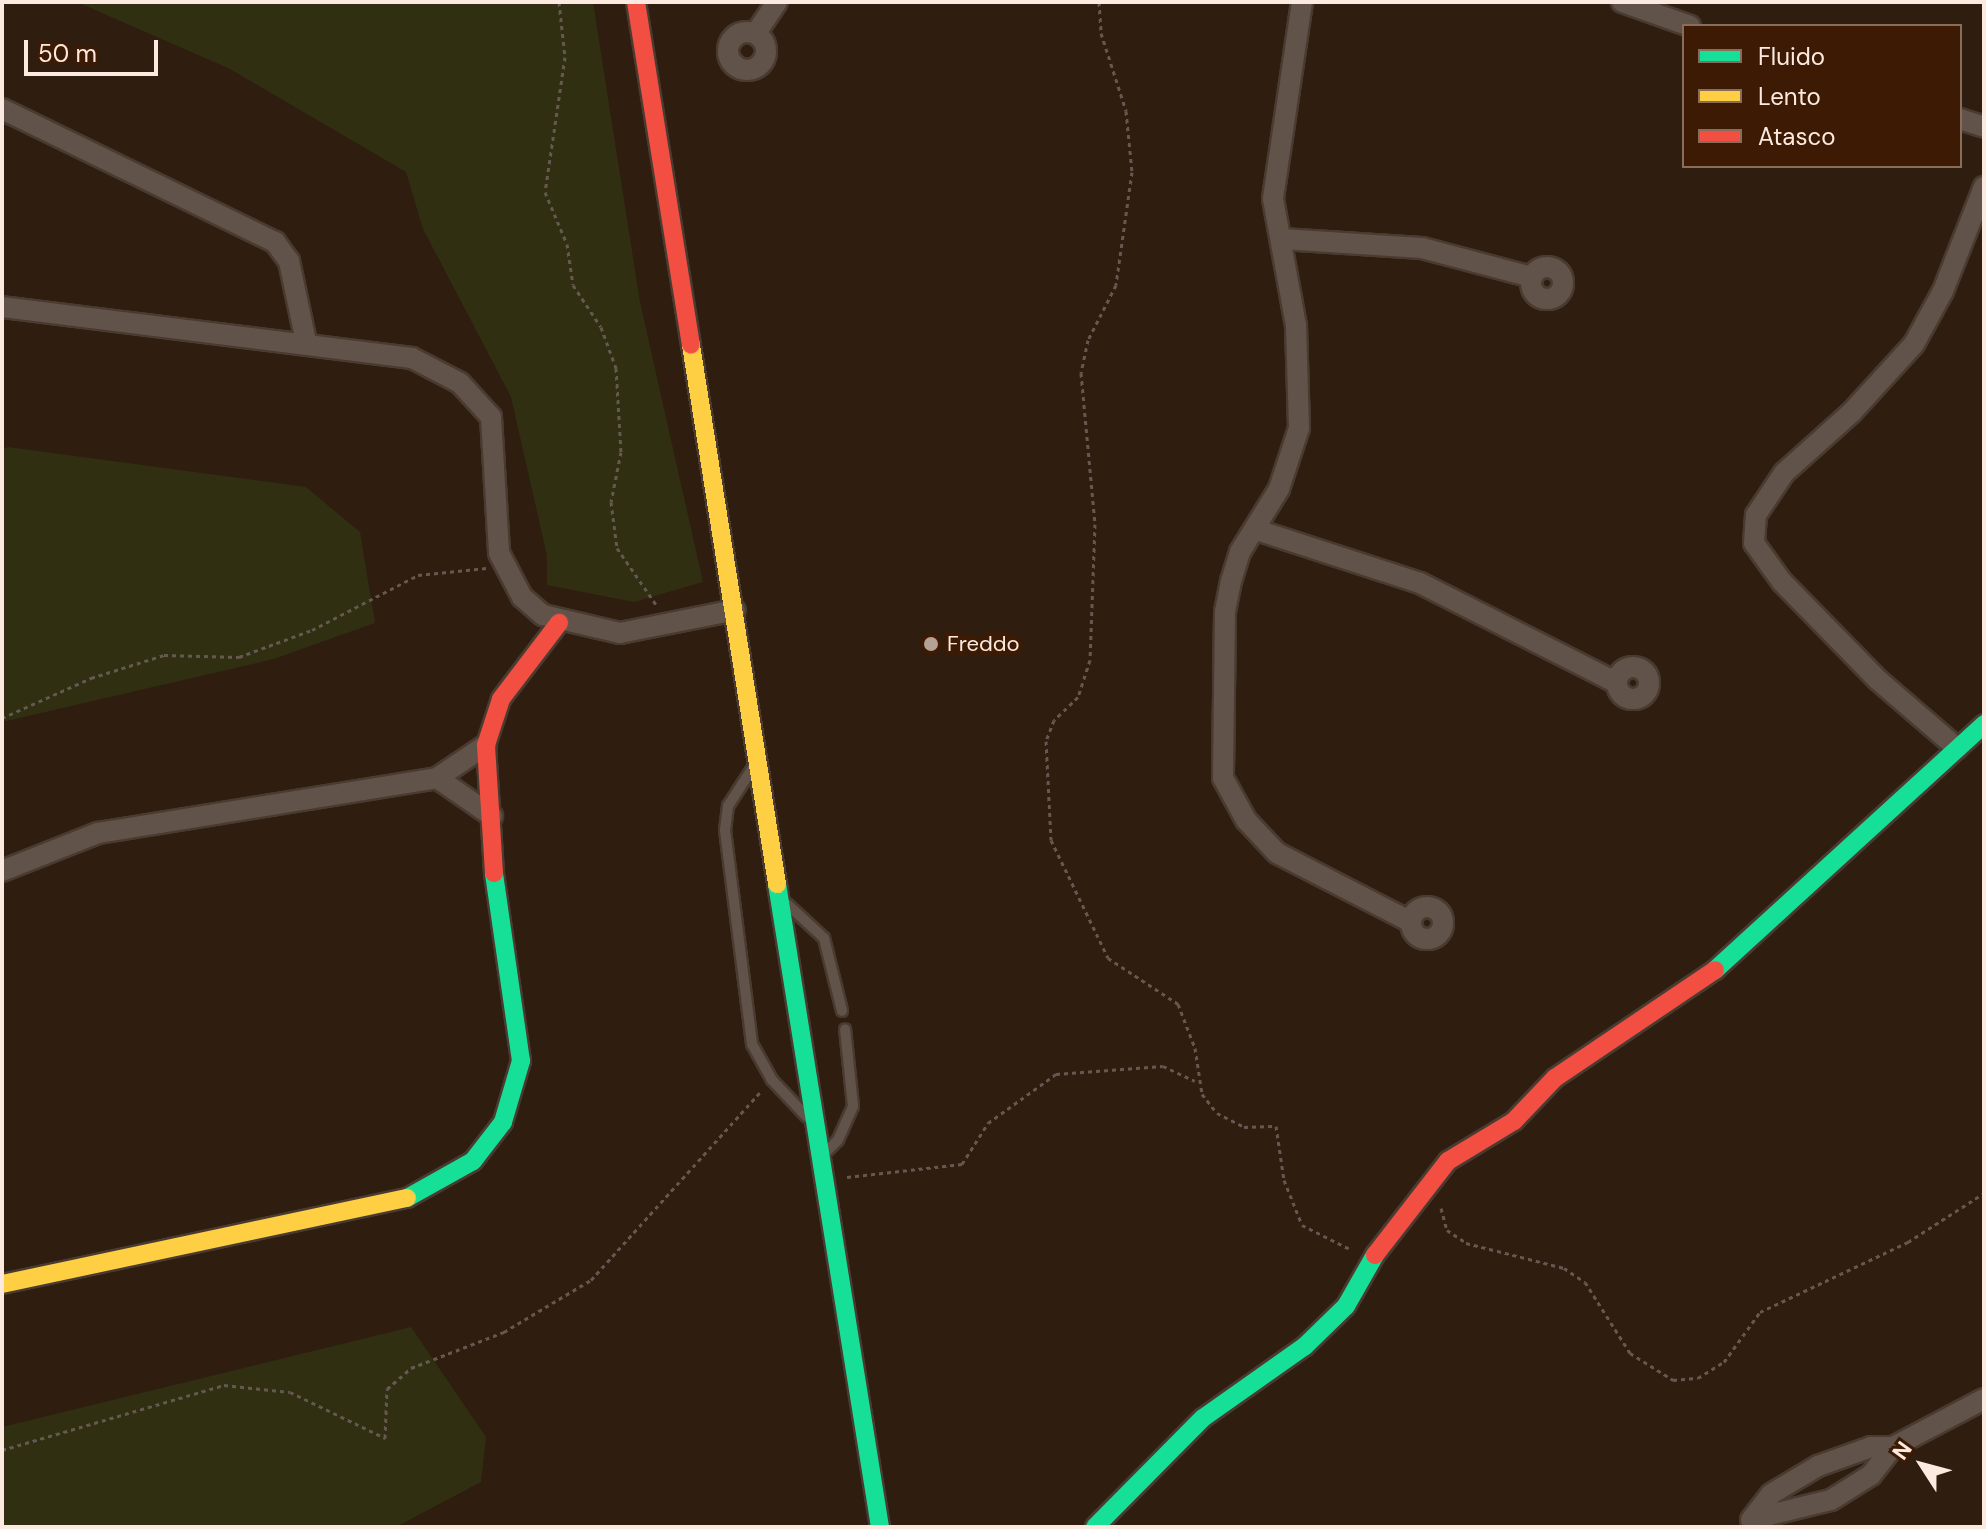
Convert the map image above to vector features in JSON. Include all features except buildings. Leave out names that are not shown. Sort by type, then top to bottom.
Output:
[{"type":"street","points":[[636,2],[820,1131],[880,1527]]},
{"type":"street","points":[[756,33],[777,2]]},
{"type":"street","points":[[1302,2],[1273,199],[1282,239],[1301,410],[1288,466],[1257,530],[1240,552],[1225,612],[1223,778],[1246,820],[1277,853],[1411,922]]},
{"type":"street","points":[[1622,2],[1684,24]]},
{"type":"street","points":[[2,109],[275,242],[289,261],[306,342]]},
{"type":"street","points":[[1962,120],[1984,127]]},
{"type":"street","points":[[1957,748],[1878,680],[1782,582],[1754,543],[1756,515],[1784,473],[1852,412],[1914,344],[1943,291],[1984,187]]},
{"type":"street","points":[[1282,239],[1400,245],[1532,277]]},
{"type":"street","points":[[2,307],[306,342],[412,358],[460,383],[491,417],[497,459],[494,509],[506,567],[522,597],[559,623],[620,633],[667,627],[735,610]]},
{"type":"street","points":[[1257,530],[1420,583],[1617,683]]},
{"type":"street","points":[[2,1284],[238,1229],[417,1196],[473,1161],[503,1122],[521,1061],[495,890],[486,745],[501,699],[559,623]]},
{"type":"street","points":[[1095,1527],[1203,1418],[1305,1346],[1346,1306],[1382,1243],[1448,1161],[1514,1121],[1555,1078],[1729,960],[1984,724]]},
{"type":"street","points":[[2,871],[98,833],[437,778],[486,745]]},
{"type":"street","points":[[437,778],[492,816]]},
{"type":"street","points":[[1750,1523],[1831,1500],[1871,1475],[1893,1447],[1984,1399]]},
{"type":"street","points":[[1750,1523],[1771,1494],[1818,1466],[1871,1447],[1893,1447]]},
{"type":"lane","points":[[760,758],[728,806],[725,830],[752,1044],[772,1080],[820,1131]]},
{"type":"lane","points":[[783,900],[824,938],[842,1011]]},
{"type":"lane","points":[[823,1154],[838,1140],[853,1106],[845,1029]]},
{"type":"path","points":[[559,2],[565,57],[545,192],[567,244],[573,285],[601,327],[616,368],[621,452],[611,502],[617,548],[638,587],[663,612],[667,627]]},
{"type":"path","points":[[1099,2],[1101,33],[1126,111],[1132,172],[1116,285],[1088,340],[1081,373],[1095,524],[1090,660],[1078,697],[1054,720],[1046,741],[1051,840],[1108,958],[1178,1004],[1187,1020],[1196,1082],[1217,1113],[1244,1127],[1276,1126],[1284,1180],[1302,1225],[1347,1250],[1382,1243]]},
{"type":"path","points":[[2,718],[91,678],[164,655],[239,657],[312,630],[418,575],[506,567]]},
{"type":"path","points":[[827,1177],[962,1164],[988,1123],[1056,1074],[1163,1066],[1196,1082]]},
{"type":"path","points":[[2,1450],[224,1385],[290,1392],[385,1438],[387,1389],[411,1368],[504,1332],[591,1280],[772,1080]]},
{"type":"path","points":[[1433,1177],[1447,1230],[1466,1243],[1564,1268],[1585,1282],[1630,1353],[1673,1380],[1698,1378],[1724,1362],[1760,1312],[1908,1242],[1984,1193]]},
{"type":"shaded area","points":[[77,2],[593,2],[640,302],[703,582],[634,602],[547,585],[547,556],[511,397],[423,229],[406,172],[230,69]]},
{"type":"shaded area","points":[[8,447],[306,487],[360,532],[375,623],[274,659],[2,722],[2,449]]},
{"type":"shaded area","points":[[411,1327],[486,1437],[481,1482],[396,1527],[2,1527],[2,1427]]},
{"type":"traffic: fast","points":[[1715,970],[1984,724]]},
{"type":"traffic: fast","points":[[407,1198],[473,1161],[503,1122],[521,1061],[494,873]]},
{"type":"traffic: fast","points":[[777,884],[880,1527]]},
{"type":"traffic: fast","points":[[1095,1527],[1203,1418],[1305,1346],[1346,1306],[1375,1255]]},
{"type":"traffic: slow","points":[[691,345],[777,884]]},
{"type":"traffic: slow","points":[[2,1284],[407,1198]]},
{"type":"traffic: jam","points":[[636,2],[691,345]]},
{"type":"traffic: jam","points":[[494,873],[486,745],[501,699],[559,623]]},
{"type":"traffic: jam","points":[[1375,1255],[1448,1161],[1514,1121],[1555,1078],[1715,970]]},
{"type":"place","name":"Freddo","points":[[931,644]]}]
